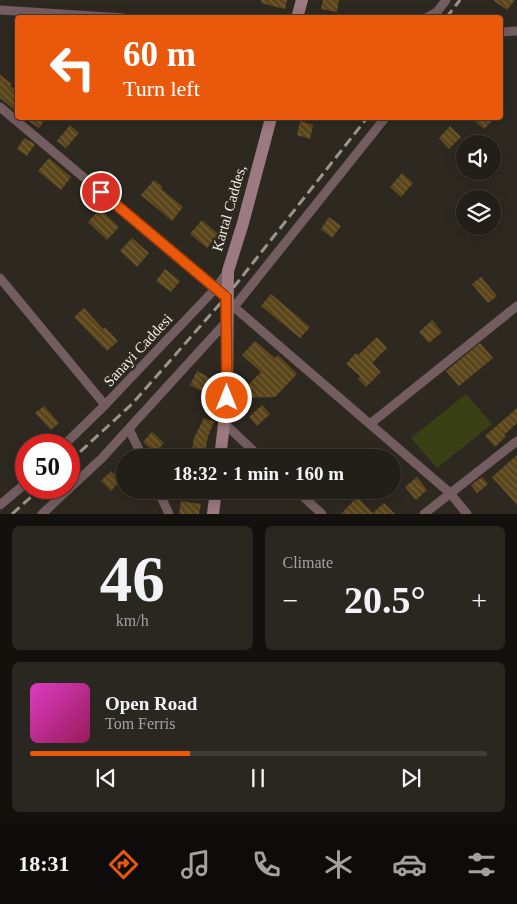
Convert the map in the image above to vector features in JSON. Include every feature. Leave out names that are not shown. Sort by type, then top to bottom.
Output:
[{"type":"main road","points":[[298,15],[302,0]]},
{"type":"main road","name":"Kartal Caddes,","points":[[221,449],[227,398],[227,321],[230,302],[228,271],[270,120]]},
{"type":"main road","points":[[213,514],[215,499]]},
{"type":"street","points":[[432,15],[437,12],[446,0]]},
{"type":"street","points":[[0,10],[78,15]]},
{"type":"street","points":[[503,32],[517,31]]},
{"type":"street","points":[[0,107],[15,120]]},
{"type":"street","points":[[16,120],[216,288],[450,493],[468,514]]},
{"type":"street","points":[[230,302],[383,120]]},
{"type":"street","name":"Sanayi Caddesi","points":[[75,434],[216,288],[228,271]]},
{"type":"street","points":[[0,278],[105,405]]},
{"type":"street","points":[[370,424],[517,306]]},
{"type":"street","points":[[42,514],[102,458],[227,321]]},
{"type":"street","points":[[224,423],[251,449]]},
{"type":"street","points":[[129,429],[139,449]]},
{"type":"street","points":[[424,514],[517,441]]},
{"type":"street","points":[[0,505],[15,492]]},
{"type":"street","points":[[162,499],[168,514]]},
{"type":"street","points":[[306,499],[322,514]]},
{"type":"green space","points":[[466,394],[492,424],[437,468],[411,438]]},
{"type":"building","points":[[261,0],[287,0],[285,9],[261,3]]},
{"type":"building","points":[[323,0],[339,0],[337,12],[321,9]]},
{"type":"building","points":[[493,0],[515,0],[507,10]]},
{"type":"building","points":[[0,75],[12,84],[10,86],[15,90],[15,110],[0,98]]},
{"type":"building","points":[[27,120],[45,120],[39,128]]},
{"type":"building","points":[[473,120],[493,120],[484,129]]},
{"type":"building","points":[[300,121],[313,125],[310,139],[297,135]]},
{"type":"building","points":[[70,125],[79,133],[66,148],[57,141]]},
{"type":"building","points":[[450,126],[459,135],[456,135],[456,142],[449,149],[439,138]]},
{"type":"building","points":[[24,138],[35,144],[27,156],[17,149]]},
{"type":"building","points":[[49,158],[71,177],[61,190],[38,171]]},
{"type":"building","points":[[402,173],[413,183],[401,197],[390,187]]},
{"type":"building","points":[[154,180],[163,187],[161,189],[183,207],[172,221],[141,195]]},
{"type":"building","points":[[100,209],[119,227],[107,240],[88,222]]},
{"type":"building","points":[[329,217],[341,226],[332,238],[321,229]]},
{"type":"building","points":[[202,220],[218,234],[207,248],[190,234]]},
{"type":"building","points":[[132,238],[149,253],[137,267],[120,251]]},
{"type":"building","points":[[165,269],[180,281],[171,292],[156,281]]},
{"type":"building","points":[[481,277],[497,296],[488,303],[472,284]]},
{"type":"building","points":[[271,294],[310,327],[300,338],[261,306]]},
{"type":"building","points":[[84,308],[103,329],[105,327],[118,341],[107,351],[74,317]]},
{"type":"building","points":[[432,320],[442,332],[429,343],[419,332]]},
{"type":"building","points":[[377,337],[387,348],[372,363],[381,372],[366,387],[358,379],[360,376],[346,364],[356,353],[358,355]]},
{"type":"building","points":[[255,341],[275,358],[278,355],[297,374],[275,397],[241,398],[240,385],[249,384],[261,372],[242,355]]},
{"type":"building","points":[[480,343],[493,358],[459,386],[446,371]]},
{"type":"building","points":[[197,371],[216,381],[209,395],[190,385]]},
{"type":"building","points":[[262,405],[270,414],[257,426],[249,417]]},
{"type":"building","points":[[44,406],[59,423],[51,430],[35,413]]},
{"type":"building","points":[[517,408],[517,423],[495,447],[485,436]]},
{"type":"building","points":[[204,418],[214,422],[208,436],[206,449],[192,449],[194,438]]},
{"type":"building","points":[[152,432],[164,443],[159,449],[151,449],[143,442]]},
{"type":"building","points":[[517,455],[517,505],[492,477]]},
{"type":"building","points":[[111,471],[116,477],[116,485],[111,491],[101,481]]},
{"type":"building","points":[[417,477],[427,490],[416,500],[405,487]]},
{"type":"building","points":[[482,477],[488,484],[477,493],[471,485]]},
{"type":"building","points":[[355,499],[359,499],[373,513],[384,503],[395,514],[341,514]]},
{"type":"building","points":[[181,501],[201,504],[199,514],[179,514]]},
{"type":"railway","points":[[448,15],[460,0]]},
{"type":"railway","points":[[80,452],[132,404],[226,297],[365,120]]},
{"type":"railway","points":[[12,514],[29,499]]},
{"type":"route","points":[[101,192],[226,297],[227,398]]}]
